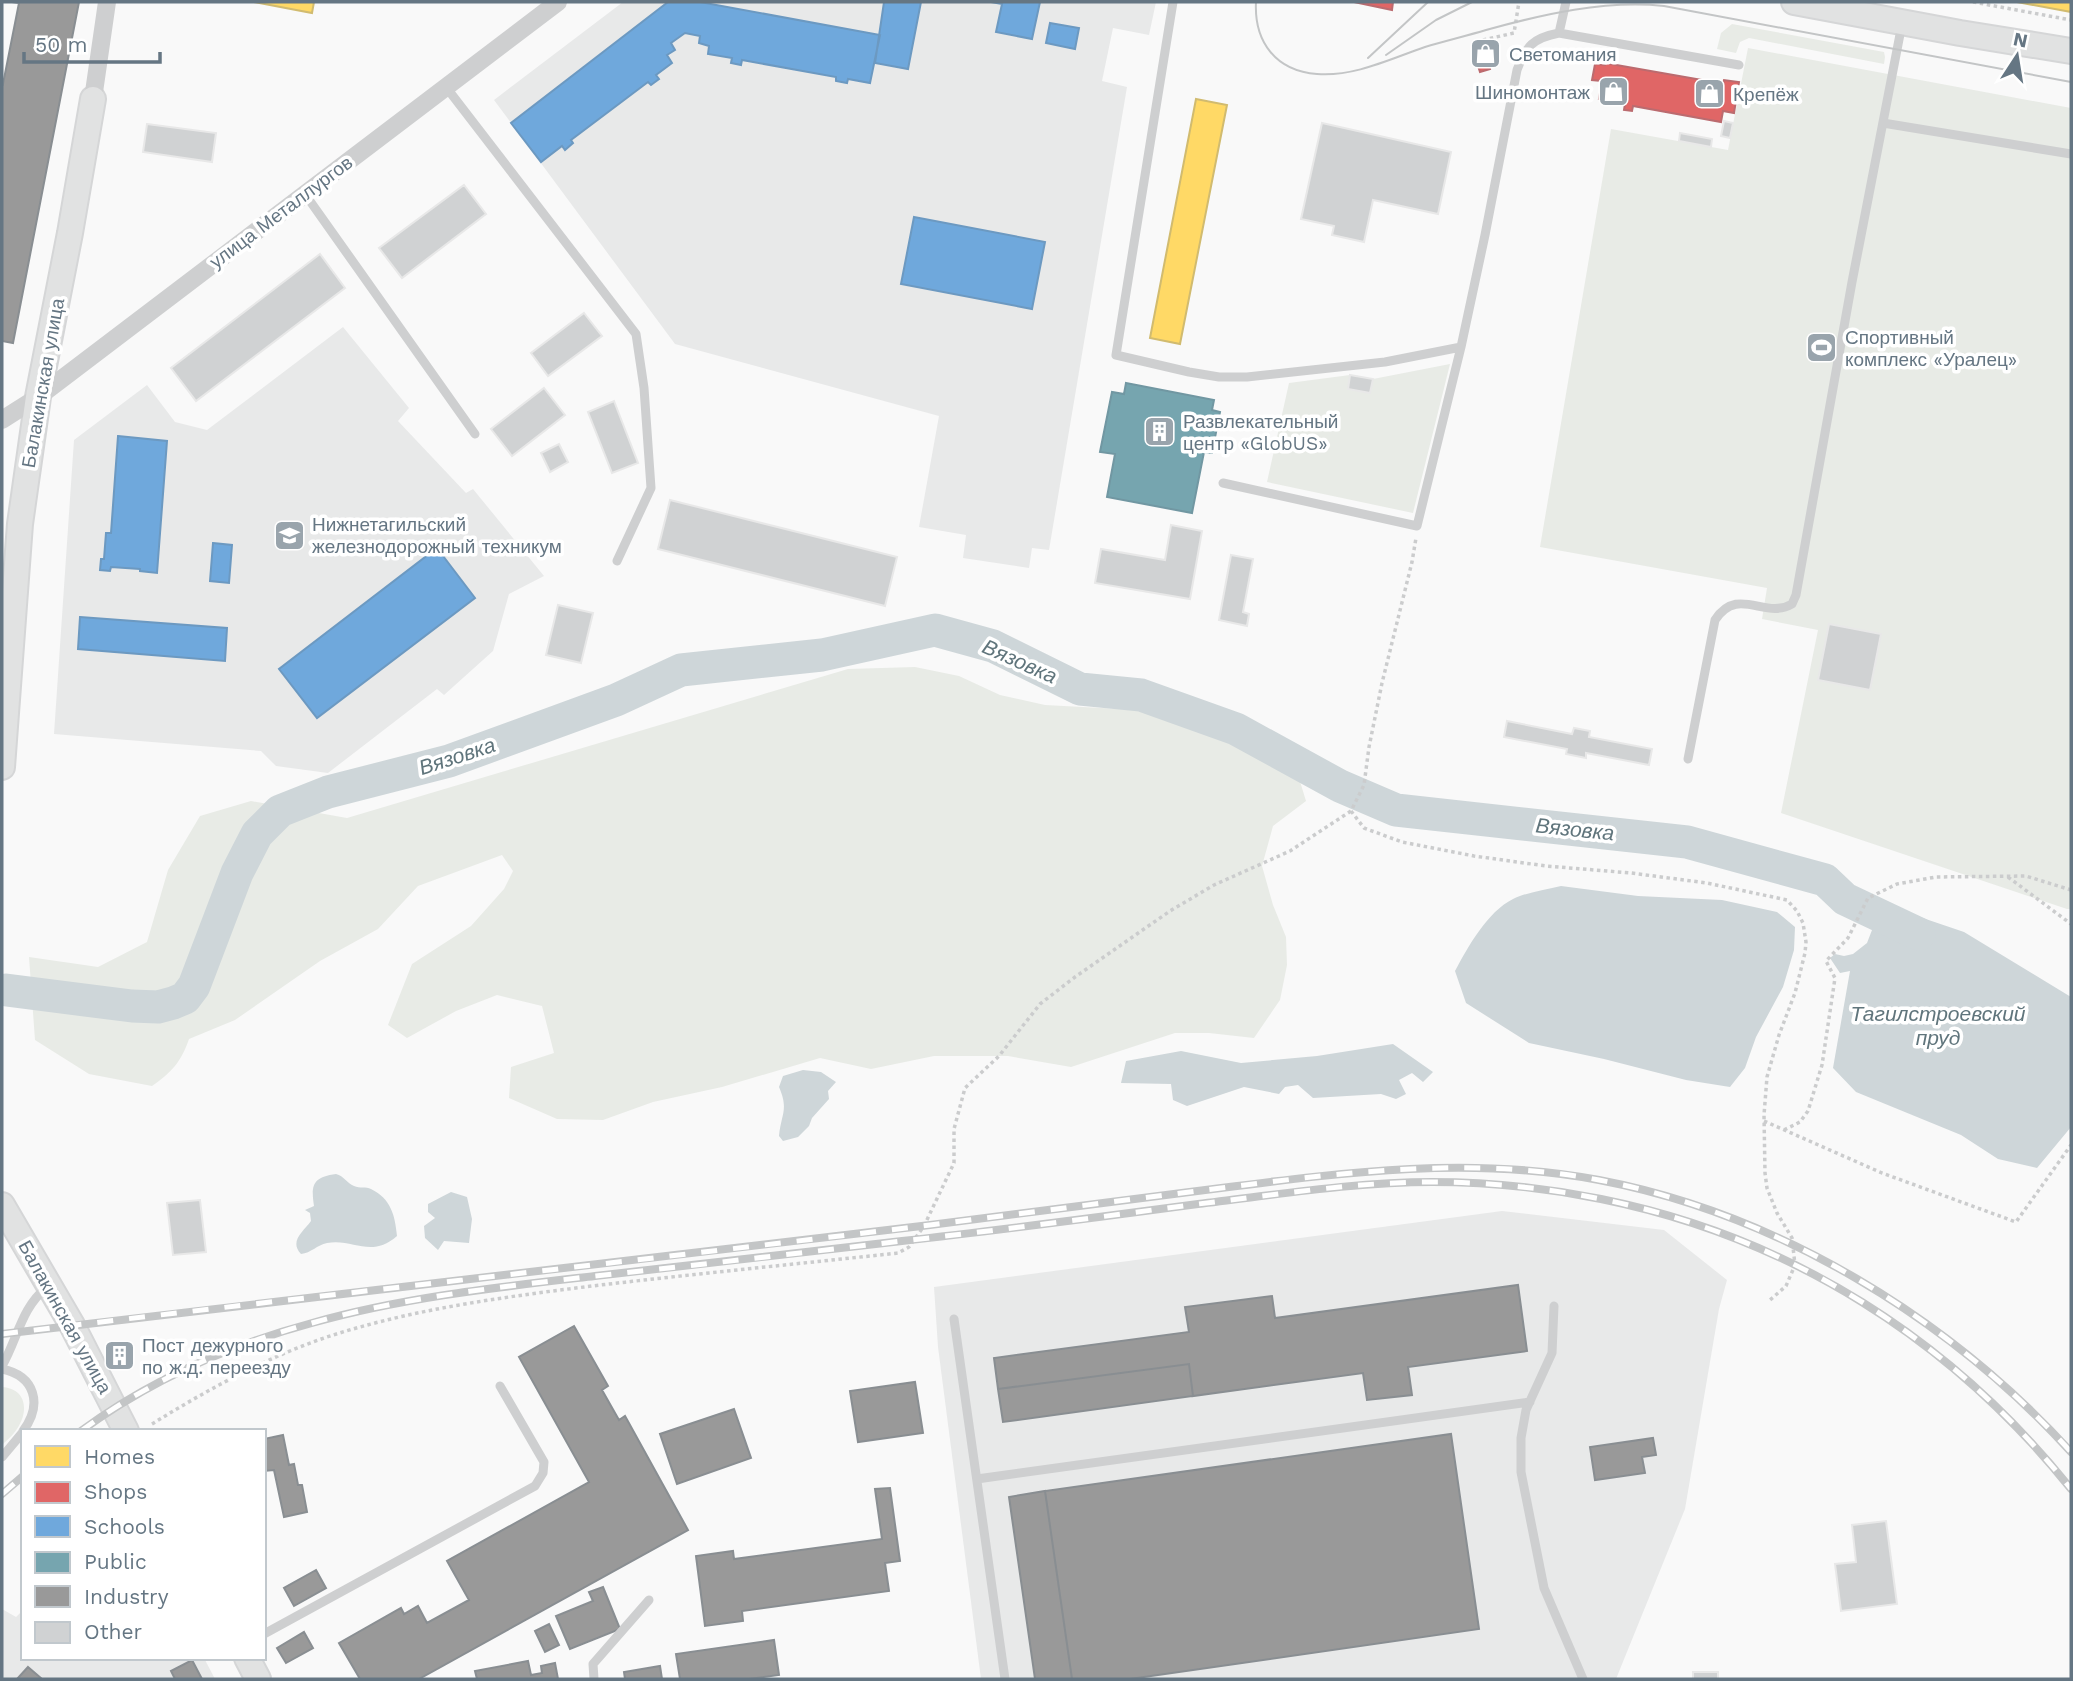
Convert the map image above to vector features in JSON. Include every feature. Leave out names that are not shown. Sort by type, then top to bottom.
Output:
[{"type":"street","name":"Балакинская улица","points":[[2,767],[20,524],[38,397],[93,99],[107,2]]},
{"type":"street","name":"улица Металлургов","points":[[2,420],[38,397],[558,2]]},
{"type":"street","points":[[1794,2],[2071,51]]},
{"type":"street","name":"Балакинская улица","points":[[2,1205],[72,1325],[125,1429]]},
{"type":"street","points":[[248,1660],[258,1679]]},
{"type":"lane","points":[[1173,2],[1116,355],[1219,377],[1247,377],[1385,362],[1461,346]]},
{"type":"lane","points":[[1559,33],[1566,2]]},
{"type":"lane","points":[[1688,759],[1715,620],[1720,612],[1728,607],[1746,603],[1774,609],[1786,608],[1792,604],[1796,595],[1902,23]]},
{"type":"lane","points":[[1223,483],[1418,526],[1486,235],[1517,70],[1525,51],[1531,44],[1559,33],[1738,65]]},
{"type":"lane","points":[[446,87],[636,334],[644,388],[651,488],[617,561]]},
{"type":"lane","points":[[1883,123],[2071,154]]},
{"type":"lane","points":[[305,194],[475,434]]},
{"type":"lane","points":[[24,1429],[32,1418],[34,1407],[31,1388],[22,1377],[2,1367],[28,1306],[48,1286]]},
{"type":"lane","points":[[1554,1306],[1552,1353],[1526,1410],[1521,1438],[1521,1472],[1544,1588],[1583,1679]]},
{"type":"lane","points":[[954,1319],[1005,1679]]},
{"type":"lane","points":[[266,1633],[535,1486],[543,1473],[544,1461],[500,1387]]},
{"type":"lane","points":[[977,1479],[1530,1402]]},
{"type":"lane","points":[[2,1457],[21,1433]]},
{"type":"lane","points":[[594,1679],[593,1664],[649,1600]]},
{"type":"path","points":[[1483,40],[1514,33],[1520,2]]},
{"type":"path","points":[[1973,2],[2071,20]]},
{"type":"path","points":[[152,1424],[201,1394],[281,1354],[329,1336],[414,1315],[578,1288],[898,1253],[909,1247],[924,1226],[954,1163],[954,1129],[965,1088],[999,1056],[1040,1004],[1170,911],[1214,885],[1290,850],[1351,811],[1364,785],[1382,683],[1412,562],[1418,526]]},
{"type":"path","points":[[1351,811],[1364,828],[1414,845],[1546,866],[1707,883],[1787,900],[1797,911],[1803,923],[1806,942],[1795,993],[1767,1077],[1764,1121],[1767,1188],[1777,1213],[1792,1238],[1795,1265],[1786,1286],[1770,1300]]},
{"type":"path","points":[[2007,876],[2071,924]]},
{"type":"path","points":[[1784,1130],[1800,1122],[1808,1111],[1822,1065],[1835,978],[1826,961],[1848,938],[1868,898],[1897,884],[1936,877],[2026,876],[2071,890]]},
{"type":"path","points":[[1764,1121],[1882,1173],[2016,1222],[2071,1145]]},
{"type":"shaded area","points":[[623,2],[1156,2],[1149,35],[1113,28],[1102,81],[1127,87],[1049,550],[1032,548],[1029,568],[963,558],[966,535],[919,527],[939,416],[675,344],[494,100]]},
{"type":"shaded area","points":[[1732,24],[1884,52],[1884,64],[1749,38],[1740,42],[1736,53],[1717,49],[1721,33]]},
{"type":"shaded area","name":"Спортивный комплекс «Уралец»","points":[[1748,48],[2071,108],[2071,909],[1781,813],[1818,630],[1762,619],[1767,588],[1540,547],[1611,129],[1728,150]]},
{"type":"shaded area","name":"Нижнетагильский железнодорожный техникум","points":[[343,327],[409,408],[398,421],[466,493],[473,489],[544,576],[509,594],[493,651],[444,695],[437,689],[328,773],[276,766],[261,751],[54,734],[74,440],[147,385],[175,422],[207,430]]},
{"type":"shaded area","points":[[1450,364],[1413,513],[1267,482],[1289,383],[1350,375],[1348,389],[1370,393],[1373,379]]},
{"type":"shaded area","points":[[915,667],[959,676],[1000,695],[1045,705],[1177,712],[1225,740],[1276,761],[1298,775],[1306,801],[1273,826],[1262,866],[1286,937],[1287,965],[1280,1000],[1254,1038],[1209,1033],[1175,1033],[1071,1067],[1008,1056],[934,1056],[871,1069],[820,1058],[722,1087],[653,1102],[603,1120],[557,1119],[509,1098],[511,1067],[554,1053],[542,1006],[497,995],[456,1011],[407,1038],[388,1025],[412,964],[471,926],[504,889],[513,871],[502,855],[418,886],[378,929],[320,961],[235,1020],[189,1039],[175,1066],[152,1086],[89,1074],[35,1040],[29,957],[98,967],[147,942],[168,870],[200,816],[251,801],[347,818],[848,669]]},
{"type":"shaded area","points":[[1502,1211],[1664,1230],[1727,1280],[1719,1309],[1685,1509],[1616,1679],[981,1679],[938,1347],[934,1287]]},
{"type":"shaded area","points":[[2,1387],[17,1392],[22,1398],[24,1411],[19,1426],[2,1445]]},
{"type":"shaded area","points":[[2,1609],[16,1617],[21,1612],[21,1660],[205,1660],[215,1679],[2,1679]]},
{"type":"water","points":[[1561,886],[1638,896],[1722,900],[1777,912],[1795,927],[1794,950],[1783,987],[1756,1037],[1745,1068],[1730,1087],[1686,1080],[1529,1043],[1466,1003],[1455,971],[1487,921],[1513,899]]},
{"type":"water","name":"Тагилстроевский пруд","points":[[1882,913],[1908,913],[1964,932],[2071,997],[2071,1127],[2037,1168],[1998,1159],[1961,1135],[1856,1092],[1833,1068],[1850,971],[1840,973],[1830,958],[1835,954],[1853,954],[1867,943],[1877,917]]},
{"type":"water","points":[[1393,1044],[1433,1072],[1423,1082],[1412,1073],[1399,1080],[1406,1094],[1396,1099],[1381,1094],[1313,1098],[1298,1085],[1285,1087],[1279,1094],[1244,1087],[1187,1106],[1173,1100],[1171,1084],[1121,1083],[1126,1061],[1181,1051],[1241,1063],[1317,1056]]},
{"type":"water","points":[[803,1070],[821,1072],[836,1082],[828,1091],[829,1099],[812,1118],[809,1126],[798,1137],[783,1141],[779,1136],[784,1107],[779,1087],[783,1076]]},
{"type":"water","points":[[336,1174],[354,1186],[369,1188],[383,1198],[393,1215],[397,1236],[379,1246],[336,1242],[320,1245],[301,1254],[296,1245],[301,1233],[311,1221],[310,1213],[305,1210],[314,1206],[313,1188],[322,1177]]},
{"type":"water","points":[[451,1192],[467,1197],[472,1219],[469,1243],[444,1241],[438,1250],[425,1238],[424,1226],[435,1218],[428,1212],[428,1204]]},
{"type":"building: Homes","points":[[254,2],[314,2],[312,13]]},
{"type":"building: Homes","points":[[2017,2],[2071,2],[2071,12]]},
{"type":"building: Homes","points":[[1196,99],[1227,105],[1180,344],[1150,338]]},
{"type":"building: Shops","points":[[1354,2],[1393,2],[1392,10]]},
{"type":"building: Shops","points":[[1493,44],[1497,57],[1488,60],[1490,69],[1480,72],[1473,50]]},
{"type":"building: Shops","points":[[1605,63],[1708,81],[1707,85],[1722,88],[1724,80],[1739,82],[1734,113],[1723,111],[1721,122],[1633,106],[1632,111],[1624,110],[1625,104],[1599,99],[1602,81],[1592,80],[1595,64]]},
{"type":"building: Schools","points":[[668,2],[700,2],[880,35],[870,83],[848,79],[847,83],[836,81],[836,77],[742,60],[741,65],[731,63],[732,58],[708,54],[709,46],[699,43],[700,36],[685,33],[671,43],[675,50],[667,55],[672,63],[656,75],[659,79],[651,85],[648,82],[571,140],[573,143],[565,150],[562,146],[541,162],[511,123]]},
{"type":"building: Schools","points":[[884,2],[921,2],[908,69],[875,63]]},
{"type":"building: Schools","points":[[991,2],[1040,2],[1032,39],[996,32],[1002,4]]},
{"type":"building: Schools","points":[[1050,23],[1079,28],[1075,49],[1046,43]]},
{"type":"building: Schools","points":[[914,217],[1045,242],[1032,309],[901,284]]},
{"type":"building: Schools","points":[[118,436],[167,441],[157,573],[111,567],[110,571],[100,570],[101,559],[104,559],[106,533],[111,533]]},
{"type":"building: Schools","points":[[213,543],[232,545],[229,583],[210,581]]},
{"type":"building: Schools","points":[[437,548],[475,598],[317,718],[279,669]]},
{"type":"building: Schools","points":[[80,617],[227,628],[225,661],[78,649]]},
{"type":"building: Public","name":"Развлекательный центр «GlobUS»","points":[[1126,383],[1214,400],[1212,410],[1220,412],[1212,453],[1204,452],[1192,513],[1107,497],[1115,454],[1100,452],[1112,392],[1124,394]]},
{"type":"building: Industry","points":[[12,2],[79,2],[13,343],[2,341],[2,83],[19,3]]},
{"type":"building: Industry","points":[[1518,1285],[1527,1351],[1408,1367],[1412,1395],[1367,1400],[1363,1373],[1193,1396],[1189,1364],[998,1389],[994,1358],[1189,1332],[1185,1307],[1272,1296],[1275,1318]]},
{"type":"building: Industry","points":[[574,1326],[608,1386],[602,1390],[619,1420],[625,1416],[688,1530],[419,1679],[360,1679],[339,1643],[401,1608],[404,1614],[418,1606],[427,1623],[469,1600],[447,1561],[589,1482],[519,1357]]},
{"type":"building: Industry","points":[[1189,1364],[1193,1396],[1003,1422],[998,1389]]},
{"type":"building: Industry","points":[[915,1382],[923,1433],[858,1442],[850,1391]]},
{"type":"building: Industry","points":[[734,1409],[751,1458],[677,1484],[660,1434]]},
{"type":"building: Industry","points":[[1451,1434],[1479,1629],[1130,1679],[1072,1679],[1045,1491]]},
{"type":"building: Industry","points":[[283,1435],[289,1465],[294,1464],[298,1485],[302,1485],[307,1512],[284,1517],[274,1470],[266,1471],[266,1439]]},
{"type":"building: Industry","points":[[1653,1438],[1656,1455],[1642,1457],[1645,1473],[1595,1480],[1590,1447]]},
{"type":"building: Industry","points":[[890,1488],[900,1561],[885,1563],[889,1591],[742,1611],[743,1621],[705,1626],[696,1556],[733,1551],[734,1559],[882,1539],[875,1489]]},
{"type":"building: Industry","points":[[1045,1491],[1072,1679],[1035,1679],[1009,1497]]},
{"type":"building: Industry","points":[[316,1570],[326,1588],[294,1606],[284,1588]]},
{"type":"building: Industry","points":[[603,1587],[620,1629],[570,1649],[556,1616],[593,1601],[589,1592]]},
{"type":"building: Industry","points":[[549,1624],[559,1645],[545,1652],[535,1631]]},
{"type":"building: Industry","points":[[304,1632],[313,1648],[286,1663],[277,1648]]},
{"type":"building: Industry","points":[[774,1640],[779,1675],[749,1679],[680,1679],[676,1654]]},
{"type":"building: Industry","points":[[192,1660],[202,1679],[175,1679],[171,1671]]},
{"type":"building: Industry","points":[[528,1661],[531,1675],[542,1673],[541,1666],[555,1663],[558,1679],[477,1679],[475,1671]]},
{"type":"building: Industry","points":[[660,1666],[662,1679],[625,1679],[624,1672]]},
{"type":"building: Industry","points":[[28,1667],[42,1679],[17,1679]]},
{"type":"building: Other","points":[[1724,121],[1733,123],[1730,138],[1721,136]]},
{"type":"building: Other","points":[[1322,123],[1451,152],[1438,214],[1373,200],[1364,242],[1332,235],[1334,226],[1301,219]]},
{"type":"building: Other","points":[[147,124],[216,133],[212,162],[143,152]]},
{"type":"building: Other","points":[[1680,133],[1712,139],[1711,147],[1679,141]]},
{"type":"building: Other","points":[[464,185],[486,214],[402,278],[379,248]]},
{"type":"building: Other","points":[[320,254],[345,288],[196,401],[171,368]]},
{"type":"building: Other","points":[[584,313],[602,336],[548,376],[531,353]]},
{"type":"building: Other","points":[[1350,375],[1373,379],[1370,393],[1348,389]]},
{"type":"building: Other","points":[[544,388],[565,415],[512,456],[491,429]]},
{"type":"building: Other","points":[[614,401],[638,463],[612,473],[588,412]]},
{"type":"building: Other","points":[[559,444],[568,462],[550,472],[541,453]]},
{"type":"building: Other","points":[[670,500],[897,557],[885,606],[658,549]]},
{"type":"building: Other","points":[[1171,525],[1202,531],[1190,599],[1095,583],[1101,549],[1165,560]]},
{"type":"building: Other","points":[[1231,555],[1253,559],[1243,612],[1249,614],[1247,626],[1219,620]]},
{"type":"building: Other","points":[[558,605],[593,613],[581,663],[546,655]]},
{"type":"building: Other","points":[[1829,624],[1881,634],[1870,690],[1818,680]]},
{"type":"building: Other","points":[[1507,721],[1572,734],[1574,728],[1590,731],[1589,737],[1652,749],[1649,765],[1586,753],[1586,758],[1566,754],[1567,749],[1504,737]]},
{"type":"building: Other","points":[[200,1200],[206,1252],[173,1255],[167,1203]]},
{"type":"building: Other","name":"Пост дежурного по ж.д. переезду","points":[[122,1344],[130,1360],[116,1368],[107,1352]]},
{"type":"building: Other","points":[[1886,1521],[1897,1604],[1841,1611],[1835,1564],[1856,1562],[1852,1525]]},
{"type":"building: Other","points":[[1693,1672],[1718,1672],[1718,1679],[1693,1679]]},
{"type":"waterway","name":"Вязовка","points":[[6,990],[132,1006],[158,1007],[173,1003],[185,998],[194,986],[237,873],[257,834],[280,811],[328,792],[449,761],[616,700],[681,670],[822,655],[935,630],[993,646],[1080,689],[1141,695],[1236,729],[1340,786],[1396,810],[1687,842],[1825,880],[1845,899],[1919,934]]},
{"type":"tram line","points":[[1256,2],[1259,30],[1270,52],[1290,67],[1317,74],[1358,70],[1433,45],[1552,14],[1597,7],[1642,5],[1664,6],[2071,82]]},
{"type":"tram line","points":[[1368,58],[1428,2]]},
{"type":"tram line","points":[[1386,55],[1436,20],[1472,2]]},
{"type":"railway","points":[[2,1334],[1316,1177],[1410,1169],[1504,1169],[1599,1180],[1666,1196],[1731,1218],[1795,1246],[1856,1278],[1915,1316],[1971,1358],[2023,1403],[2071,1452]]},
{"type":"railway","points":[[84,1429],[134,1396],[191,1366],[281,1332],[382,1306],[524,1284],[1315,1190],[1373,1184],[1453,1182],[1559,1192],[1671,1216],[1737,1239],[1801,1268],[1862,1302],[1919,1341],[1974,1386],[2024,1435],[2071,1489]]},
{"type":"railway","points":[[2,1494],[21,1478]]},
{"type":"place","name":"Светомания","points":[[1486,54]]},
{"type":"place","name":"Шиномонтаж","points":[[1613,92]]},
{"type":"place","name":"Крепёж","points":[[1710,94]]},
{"type":"place","name":"Спортивный комплекс «Уралец»","points":[[1822,348]]},
{"type":"place","name":"Развлекательный центр «GlobUS»","points":[[1160,432]]},
{"type":"place","name":"Нижнетагильский железнодорожный техникум","points":[[289,535]]},
{"type":"place","name":"Пост дежурного по ж.д. переезду","points":[[119,1356]]}]
